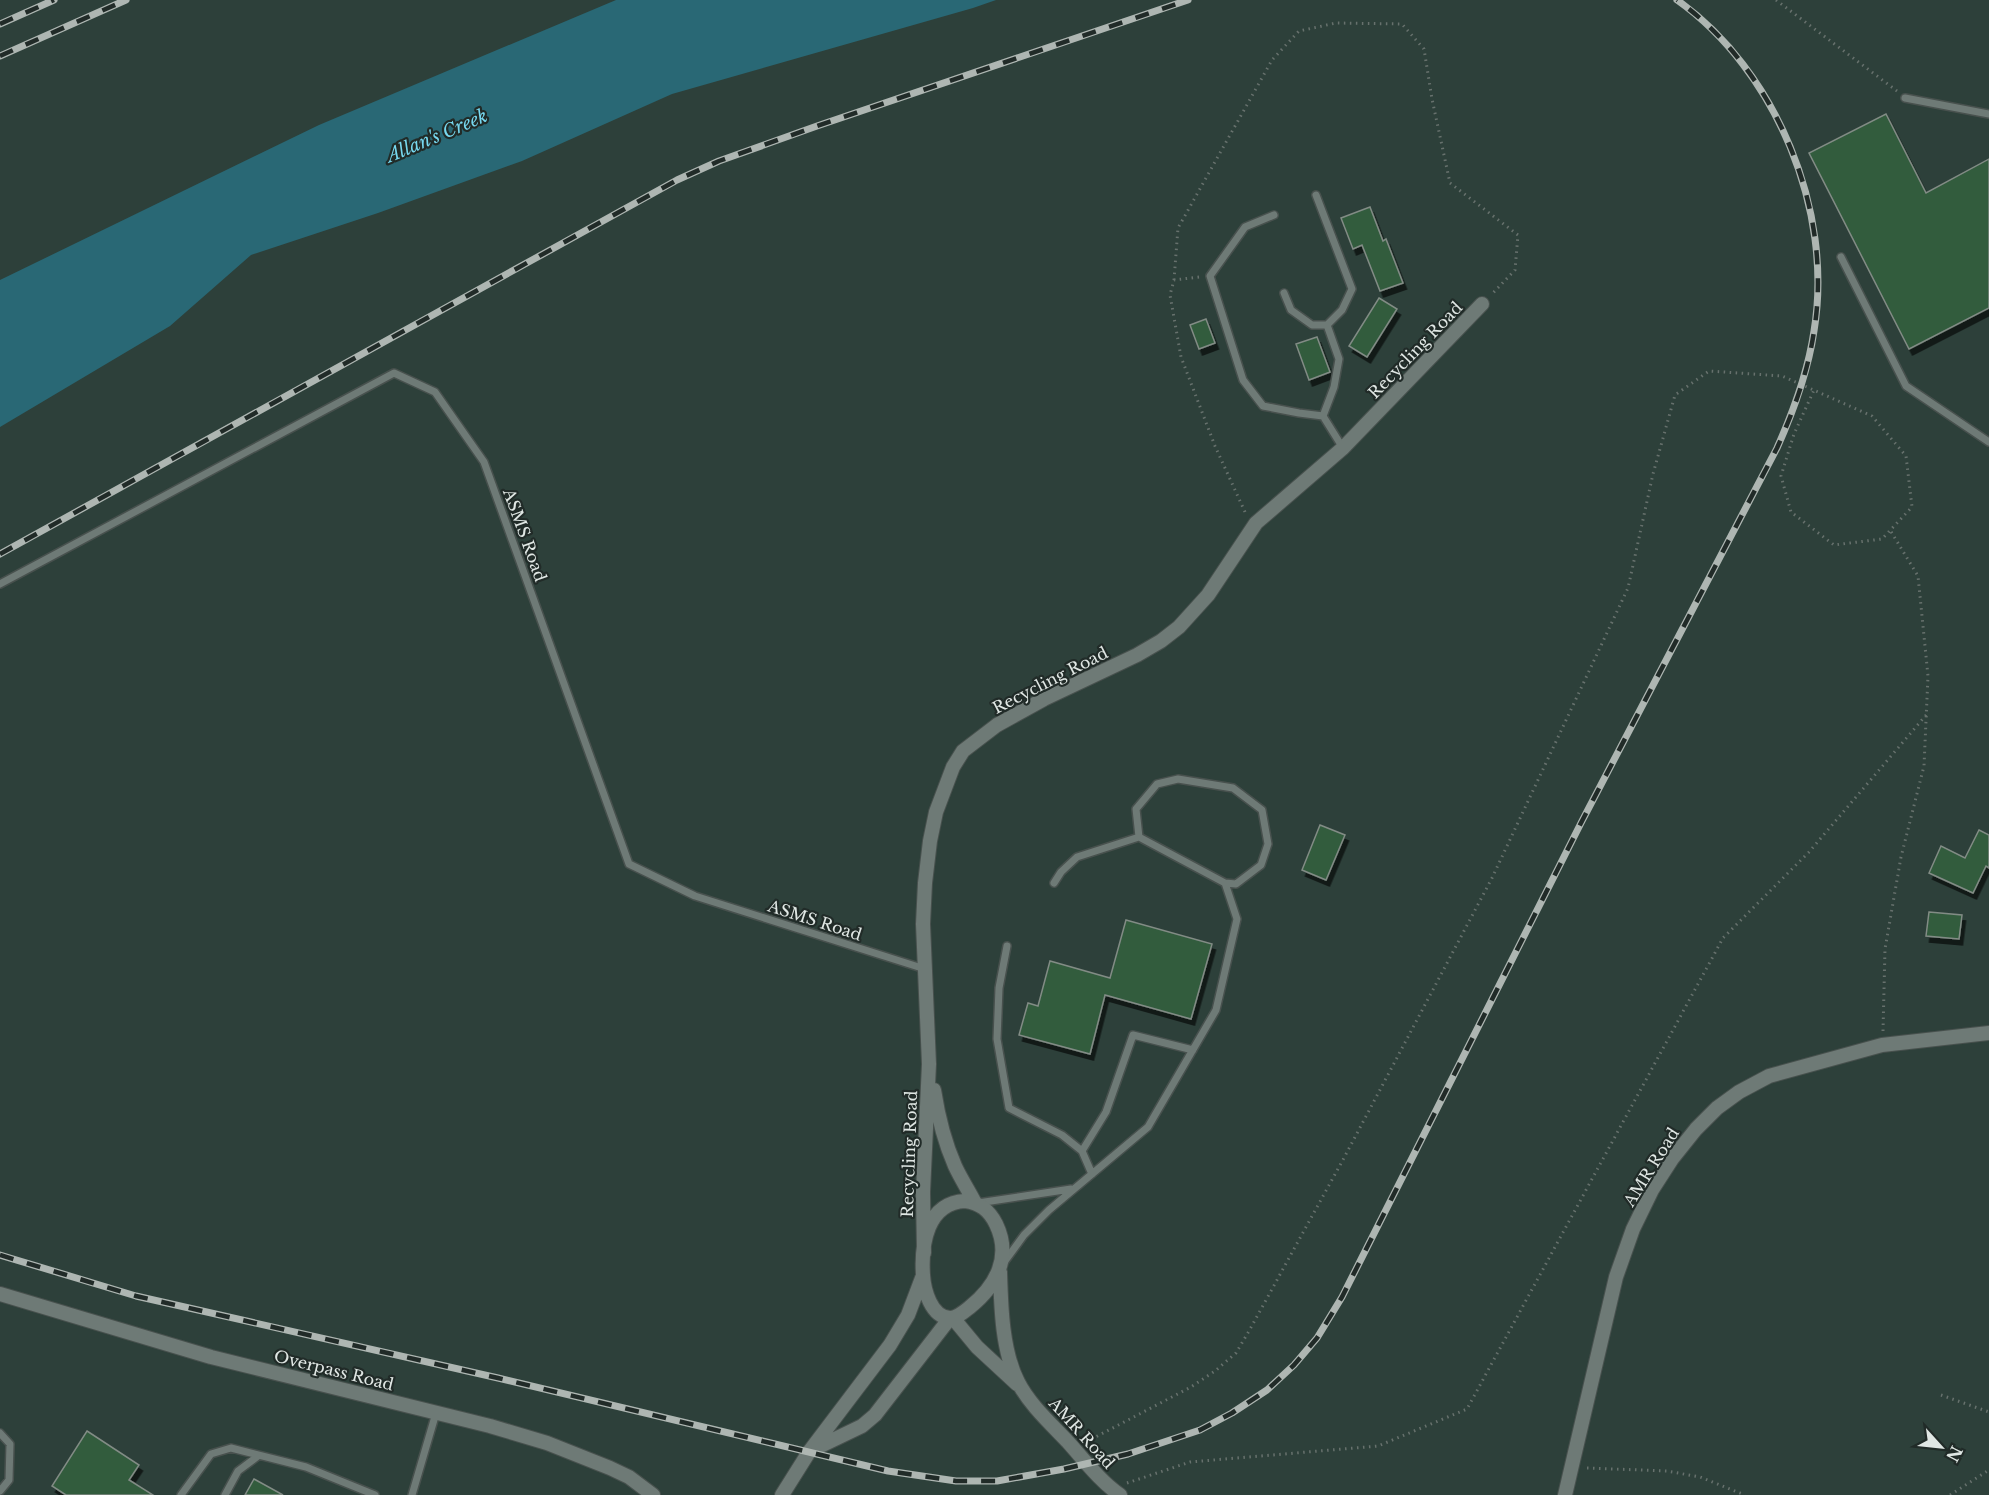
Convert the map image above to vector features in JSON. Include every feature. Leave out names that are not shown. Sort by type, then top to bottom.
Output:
[{"type":"street","name":"Recycling Road","points":[[924,1253],[923,1192],[929,1064],[923,924],[930,841],[953,767],[963,751],[997,725],[1036,703],[1161,641],[1192,614],[1208,595],[1256,523],[1343,448],[1482,304]]},
{"type":"street","name":"AMR Road","points":[[1565,1495],[1616,1277],[1633,1229],[1652,1190],[1696,1128],[1717,1108],[1739,1092],[1769,1076],[1882,1045],[1989,1033]]},
{"type":"street","points":[[808,1452],[862,1426],[875,1415],[951,1318],[979,1299],[1001,1268],[1003,1248],[1001,1234],[992,1216],[976,1203],[955,1166],[942,1131],[929,1064]]},
{"type":"street","points":[[951,1318],[933,1307],[926,1291],[923,1276],[927,1231],[938,1211],[957,1202],[976,1203]]},
{"type":"street","name":"AMR Road","points":[[1001,1268],[1001,1309],[1013,1371],[1023,1390]]},
{"type":"street","points":[[782,1495],[808,1452],[895,1337],[908,1315],[923,1276]]},
{"type":"street","name":"Overpass Road","points":[[0,1294],[211,1357],[490,1426],[587,1458],[629,1478],[653,1495]]},
{"type":"street","name":"AMR Road","points":[[951,1318],[977,1347],[1023,1390],[1074,1449],[1116,1492]]},
{"type":"lane","points":[[1905,98],[1989,114]]},
{"type":"lane","points":[[1284,293],[1291,310],[1312,325],[1327,325],[1342,310],[1352,289],[1316,195]]},
{"type":"lane","points":[[1274,215],[1245,227],[1210,276],[1243,380],[1263,406],[1323,416],[1343,448]]},
{"type":"lane","points":[[1841,257],[1906,386],[1989,442]]},
{"type":"lane","points":[[1323,416],[1334,387],[1339,359],[1327,325]]},
{"type":"lane","name":"ASMS Road","points":[[0,584],[394,373],[435,392],[484,462],[629,864],[695,896],[925,969]]},
{"type":"lane","points":[[1054,883],[1061,872],[1077,857],[1140,837],[1225,883],[1236,884],[1262,865],[1268,844],[1262,810],[1233,788],[1178,779],[1157,784],[1136,808],[1140,837]]},
{"type":"lane","points":[[1001,1268],[1024,1235],[1037,1221],[1148,1127],[1193,1050],[1216,1010],[1237,919],[1225,883]]},
{"type":"lane","points":[[1007,946],[999,988],[997,1039],[1008,1108],[1062,1135],[1082,1151],[1092,1174]]},
{"type":"lane","points":[[1082,1151],[1106,1112],[1133,1035],[1193,1050]]},
{"type":"lane","points":[[976,1203],[1074,1189]]},
{"type":"lane","points":[[412,1495],[436,1413]]},
{"type":"lane","points":[[0,1433],[10,1444],[9,1480],[0,1491]]},
{"type":"lane","points":[[181,1495],[211,1454],[231,1448],[306,1467],[375,1495]]},
{"type":"lane","points":[[225,1495],[238,1471],[258,1456]]},
{"type":"path","points":[[1776,0],[1905,98]]},
{"type":"path","points":[[1256,523],[1243,510],[1215,446],[1181,357],[1170,295],[1174,280],[1178,228],[1272,60],[1299,31],[1336,23],[1402,24],[1424,49],[1450,183],[1518,235],[1515,270],[1482,304]]},
{"type":"path","points":[[1174,280],[1210,276]]},
{"type":"path","points":[[1074,1449],[1191,1387],[1215,1371],[1236,1353],[1249,1331],[1346,1156],[1492,878],[1628,588],[1653,474],[1675,395],[1709,371],[1782,376],[1814,390],[1872,416],[1906,456],[1912,507],[1882,538],[1834,545],[1791,512],[1781,476],[1794,434],[1814,390]]},
{"type":"path","points":[[1882,1045],[1885,949],[1900,857],[1924,766],[1928,676],[1918,576],[1890,530]]},
{"type":"path","points":[[1116,1492],[1190,1462],[1378,1446],[1467,1409],[1723,938],[1809,852],[1927,714]]},
{"type":"path","points":[[1941,1395],[1989,1412]]},
{"type":"path","points":[[1570,1468],[1667,1471],[1701,1477],[1745,1495]]},
{"type":"path","points":[[1950,1495],[1989,1470]]},
{"type":"shaded area","points":[[0,0],[1989,0],[1989,1495],[0,1495]]},
{"type":"water","name":"Allan's Creek","points":[[616,0],[996,0],[672,94],[522,161],[378,213],[251,255],[170,326],[0,427],[0,280],[319,125]]},
{"type":"building","points":[[1886,114],[1926,193],[1989,159],[1989,308],[1909,349],[1809,153]]},
{"type":"building","points":[[1370,207],[1383,241],[1386,239],[1403,283],[1380,291],[1362,245],[1353,249],[1341,218]]},
{"type":"building","points":[[1379,298],[1397,309],[1367,357],[1349,346]]},
{"type":"building","points":[[1206,319],[1215,343],[1199,349],[1190,325]]},
{"type":"building","points":[[1317,337],[1330,372],[1309,380],[1296,344]]},
{"type":"building","points":[[1320,825],[1345,835],[1326,880],[1302,870]]},
{"type":"building","points":[[1979,830],[1989,835],[1989,868],[1986,866],[1973,893],[1929,873],[1941,846],[1965,858]]},
{"type":"building","points":[[1929,912],[1962,915],[1959,939],[1926,936]]},
{"type":"building","points":[[1126,920],[1212,944],[1191,1019],[1105,995],[1090,1054],[1019,1035],[1028,1003],[1038,1006],[1050,961],[1110,978]]},
{"type":"building","points":[[87,1431],[139,1465],[129,1480],[153,1495],[66,1495],[52,1486]]},
{"type":"building","points":[[254,1479],[283,1495],[245,1495]]},
{"type":"railway","points":[[0,24],[54,0]]},
{"type":"railway","points":[[0,56],[126,0]]},
{"type":"railway","points":[[0,554],[677,180],[719,161],[817,126],[1188,0]]},
{"type":"railway","points":[[0,1255],[136,1296],[498,1378],[888,1471],[956,1481],[997,1481],[1128,1454],[1200,1430],[1232,1413],[1267,1390],[1294,1365],[1317,1338],[1342,1297],[1582,821],[1777,448],[1804,376],[1814,331],[1818,285],[1815,238],[1806,192],[1790,147],[1769,104],[1743,64],[1712,29],[1677,0]]}]
